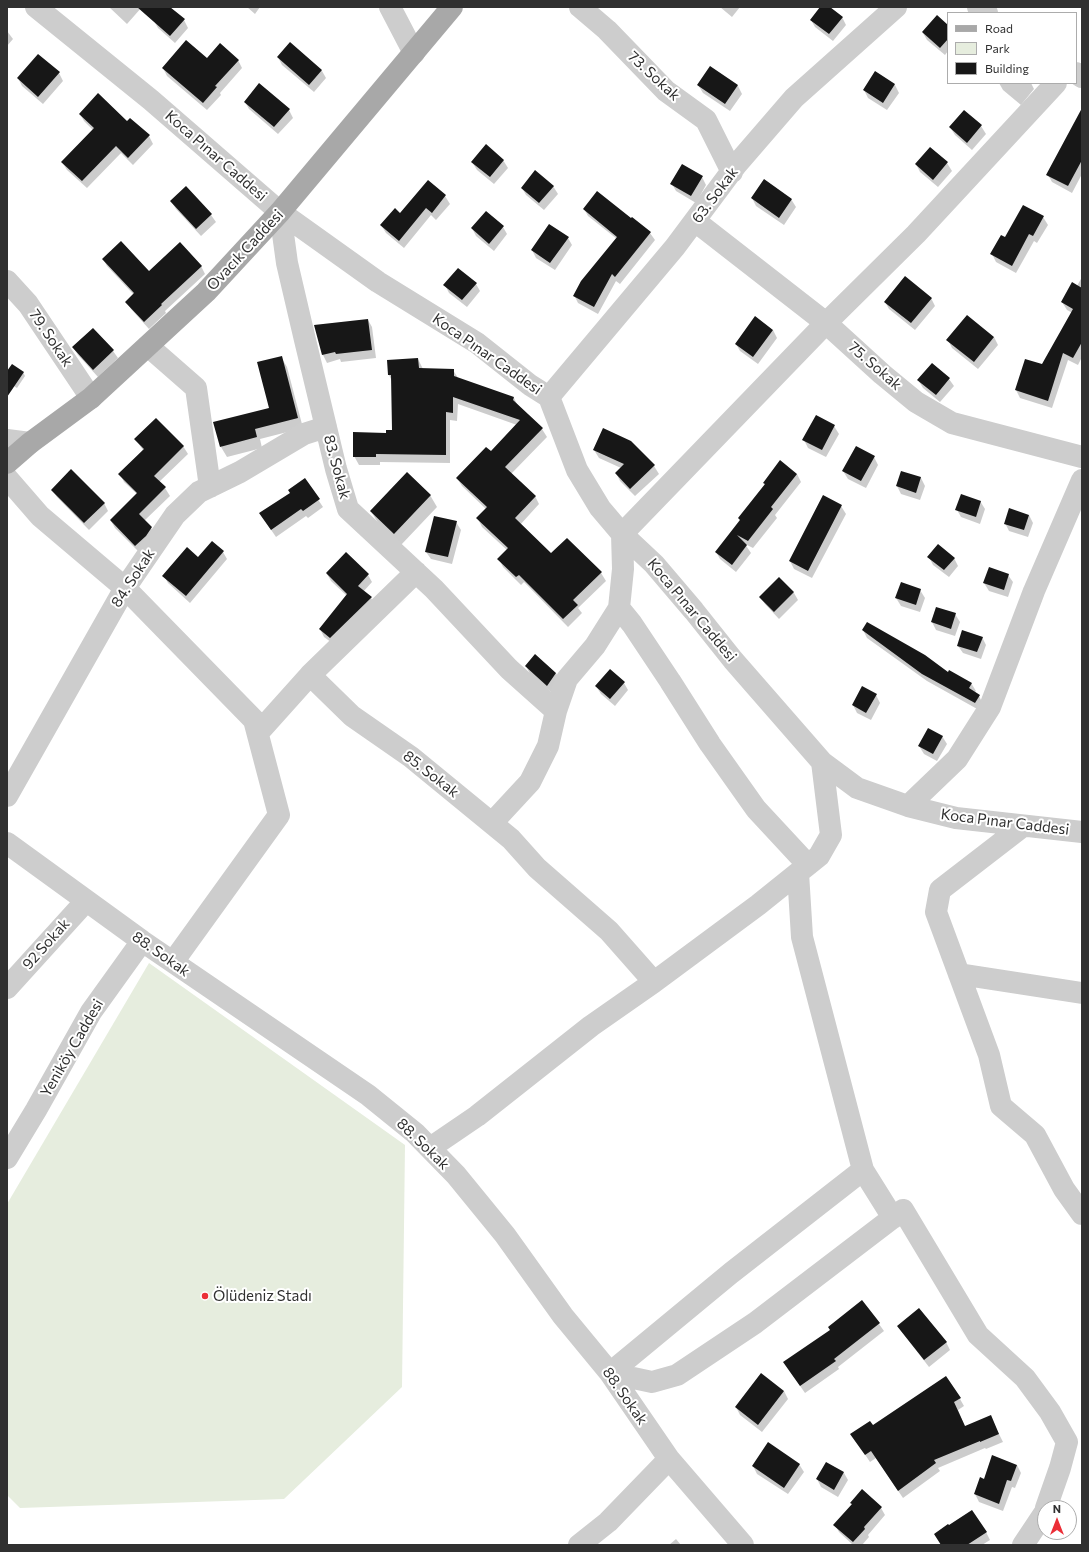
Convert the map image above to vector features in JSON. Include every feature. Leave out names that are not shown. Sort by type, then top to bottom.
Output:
[{"type":"main road","name":"Ovacık Caddesi","points":[[7,463],[92,398],[206,292],[280,212],[452,7]]},
{"type":"street","name":"Koca Pınar Caddesi","points":[[36,7],[151,100],[280,212],[378,282],[477,343],[530,385],[549,397],[577,470],[600,508],[622,534],[654,564],[733,660],[822,762],[857,788],[908,806],[956,818],[1082,832]]},
{"type":"street","points":[[390,7],[414,53]]},
{"type":"street","name":"73. Sokak","points":[[580,7],[606,30],[666,91],[706,120],[732,172]]},
{"type":"street","name":"63. Sokak","points":[[549,397],[675,247],[732,172],[794,98],[896,7]]},
{"type":"street","points":[[492,823],[530,782],[548,746],[556,711],[567,679],[594,646],[619,608],[623,569],[622,534],[826,324],[916,234],[1055,84]]},
{"type":"street","name":"83. Sokak","points":[[280,212],[287,263],[326,427],[348,509],[434,589],[509,669],[556,711]]},
{"type":"street","name":"75. Sokak","points":[[695,221],[826,324],[916,402],[952,423],[1082,457]]},
{"type":"street","name":"79. Sokak","points":[[7,280],[28,304],[92,398]]},
{"type":"street","points":[[148,346],[196,388],[210,487]]},
{"type":"street","name":"84. Sokak","points":[[7,796],[125,588],[175,515],[199,492],[240,472],[304,434],[326,427]]},
{"type":"street","points":[[7,440],[30,444]]},
{"type":"street","points":[[7,478],[40,516],[125,588],[254,720],[279,815],[173,962]]},
{"type":"street","points":[[908,806],[957,759],[990,707],[1034,592],[1082,480]]},
{"type":"street","points":[[258,733],[310,675],[416,572]]},
{"type":"street","points":[[619,608],[632,624],[710,744],[756,809],[803,869],[802,937],[863,1170],[893,1218]]},
{"type":"street","name":"85. Sokak","points":[[310,675],[352,716],[411,757],[511,839],[537,868],[609,931],[654,982]]},
{"type":"street","points":[[430,1148],[477,1116],[591,1026],[654,982],[758,905],[819,856],[831,835],[822,762]]},
{"type":"street","points":[[1023,826],[940,890],[936,912],[989,1055],[1000,1106],[1035,1135],[1064,1189],[1082,1214]]},
{"type":"street","name":"88. Sokak","points":[[7,843],[142,941],[368,1095],[416,1133],[456,1175],[505,1235],[563,1316],[610,1373],[669,1459],[743,1545]]},
{"type":"street","name":"92 Sokak","points":[[7,988],[86,901]]},
{"type":"street","name":"Yeniköy Caddesi","points":[[7,1158],[36,1110],[90,1012],[142,941]]},
{"type":"street","points":[[959,974],[1082,993]]},
{"type":"street","points":[[610,1373],[731,1273],[863,1170]]},
{"type":"street","points":[[610,1373],[652,1382],[676,1375],[755,1323],[903,1210],[978,1335],[1025,1378],[1050,1412],[1067,1442],[1049,1500]]},
{"type":"street","points":[[579,1545],[608,1522],[669,1459]]},
{"type":"street","points":[[1023,1545],[1037,1524]]},
{"type":"green space","name":"Ölüdeniz Stadı","points":[[149,963],[405,1145],[402,1387],[284,1499],[20,1508],[7,1495],[7,1204]]},
{"type":"building","points":[[137,7],[170,7],[185,19],[170,36]]},
{"type":"building","points":[[820,7],[830,7],[843,17],[829,34],[810,20]]},
{"type":"building","points":[[937,15],[947,24],[947,40],[940,48],[922,32]]},
{"type":"building","points":[[186,40],[207,58],[220,43],[239,60],[215,86],[217,87],[203,103],[162,68]]},
{"type":"building","points":[[290,42],[322,70],[309,85],[277,57]]},
{"type":"building","points":[[38,54],[60,72],[38,97],[17,78]]},
{"type":"building","points":[[710,66],[738,85],[725,104],[697,85]]},
{"type":"building","points":[[875,71],[895,84],[883,103],[863,90]]},
{"type":"building","points":[[259,83],[290,109],[274,127],[244,102]]},
{"type":"building","points":[[98,93],[127,121],[130,118],[150,135],[128,158],[116,146],[82,181],[61,162],[94,128],[79,114]]},
{"type":"building","points":[[1082,108],[1082,160],[1068,186],[1046,175]]},
{"type":"building","points":[[964,110],[982,125],[967,143],[949,127]]},
{"type":"building","points":[[486,144],[504,160],[490,177],[471,162]]},
{"type":"building","points":[[930,147],[948,162],[933,180],[915,164]]},
{"type":"building","points":[[682,164],[703,176],[691,196],[670,184]]},
{"type":"building","points":[[535,170],[554,186],[539,203],[521,188]]},
{"type":"building","points":[[764,179],[792,199],[779,218],[751,198]]},
{"type":"building","points":[[428,180],[446,195],[432,213],[426,208],[399,241],[380,225],[395,208],[400,213]]},
{"type":"building","points":[[186,186],[212,214],[196,229],[170,201]]},
{"type":"building","points":[[597,191],[651,232],[615,277],[612,274],[594,307],[573,296],[581,281],[617,237],[583,209]]},
{"type":"building","points":[[1023,205],[1044,216],[1033,236],[1029,234],[1012,266],[990,254],[1001,235],[1005,237]]},
{"type":"building","points":[[486,211],[504,226],[489,244],[471,228]]},
{"type":"building","points":[[549,224],[569,237],[550,263],[531,250]]},
{"type":"building","points":[[121,241],[149,271],[180,242],[202,266],[144,322],[125,302],[134,293],[102,259]]},
{"type":"building","points":[[458,268],[477,283],[462,300],[443,285]]},
{"type":"building","points":[[905,276],[932,298],[911,323],[884,302]]},
{"type":"building","points":[[1072,282],[1082,288],[1082,342],[1073,358],[1063,353],[1048,401],[1015,390],[1025,359],[1042,364],[1073,309],[1061,302]]},
{"type":"building","points":[[967,315],[994,337],[974,362],[946,340]]},
{"type":"building","points":[[755,316],[773,330],[753,357],[735,344]]},
{"type":"building","points":[[368,319],[372,350],[336,354],[335,352],[322,355],[314,325]]},
{"type":"building","points":[[93,328],[114,350],[93,370],[72,347]]},
{"type":"building","points":[[282,356],[298,418],[255,429],[257,437],[220,447],[213,422],[269,408],[257,362]]},
{"type":"building","points":[[418,358],[419,368],[454,369],[454,376],[514,397],[513,400],[543,428],[505,467],[536,496],[515,518],[551,553],[567,538],[602,572],[573,600],[578,605],[563,619],[519,575],[516,577],[497,559],[508,548],[476,518],[487,507],[456,478],[486,447],[491,451],[520,420],[453,397],[453,413],[446,412],[446,455],[376,454],[376,457],[353,457],[353,432],[386,433],[386,430],[392,430],[391,375],[388,375],[387,360]]},
{"type":"building","points":[[932,363],[950,378],[936,395],[917,380]]},
{"type":"building","points":[[12,364],[24,372],[7,397],[7,371]]},
{"type":"building","points":[[816,415],[835,425],[822,450],[802,440]]},
{"type":"building","points":[[156,418],[184,446],[154,476],[166,487],[139,514],[152,527],[146,536],[135,546],[110,520],[137,493],[118,474],[144,449],[134,439]]},
{"type":"building","points":[[603,428],[631,441],[655,465],[630,489],[615,473],[624,464],[593,450]]},
{"type":"building","points":[[856,446],[875,456],[861,481],[842,471]]},
{"type":"building","points":[[780,460],[797,474],[771,507],[773,509],[748,541],[737,535],[747,545],[732,565],[715,552],[740,520],[738,518],[765,484],[763,483]]},
{"type":"building","points":[[71,469],[105,503],[84,523],[51,490]]},
{"type":"building","points":[[901,471],[921,477],[916,493],[896,486]]},
{"type":"building","points":[[407,472],[431,495],[394,534],[370,511]]},
{"type":"building","points":[[305,478],[320,499],[303,511],[301,509],[271,530],[259,513],[290,493],[288,490]]},
{"type":"building","points":[[961,494],[981,501],[976,517],[955,510]]},
{"type":"building","points":[[823,495],[842,505],[808,571],[789,561]]},
{"type":"building","points":[[1009,508],[1029,515],[1024,530],[1004,524]]},
{"type":"building","points":[[434,516],[457,521],[448,557],[425,552]]},
{"type":"building","points":[[212,541],[224,551],[186,596],[162,576],[187,547],[198,557]]},
{"type":"building","points":[[938,544],[955,558],[944,570],[927,557]]},
{"type":"building","points":[[346,552],[369,574],[358,586],[372,597],[330,638],[319,629],[347,594],[326,573]]},
{"type":"building","points":[[989,567],[1009,574],[1004,590],[983,583]]},
{"type":"building","points":[[779,577],[794,592],[774,612],[759,597]]},
{"type":"building","points":[[901,582],[921,589],[916,605],[895,598]]},
{"type":"building","points":[[936,607],[956,613],[951,629],[931,622]]},
{"type":"building","points":[[867,622],[925,655],[948,672],[949,670],[972,683],[969,688],[980,695],[975,703],[922,674],[862,630]]},
{"type":"building","points":[[962,630],[983,637],[977,652],[957,646]]},
{"type":"building","points":[[535,654],[556,673],[547,686],[525,666]]},
{"type":"building","points":[[610,669],[625,682],[610,699],[595,686]]},
{"type":"building","points":[[862,686],[877,694],[866,713],[852,705]]},
{"type":"building","points":[[928,728],[943,736],[933,754],[918,746]]},
{"type":"building","points":[[862,1300],[880,1323],[834,1359],[836,1361],[800,1386],[783,1362],[830,1330],[828,1327]]},
{"type":"building","points":[[919,1308],[947,1342],[924,1360],[897,1326]]},
{"type":"building","points":[[761,1373],[784,1391],[758,1425],[735,1407]]},
{"type":"building","points":[[946,1376],[961,1398],[954,1402],[965,1426],[991,1415],[999,1434],[934,1460],[936,1463],[898,1491],[871,1451],[865,1455],[850,1434],[870,1421],[873,1425]]},
{"type":"building","points":[[768,1442],[800,1464],[784,1488],[752,1466]]},
{"type":"building","points":[[992,1455],[1017,1465],[1011,1481],[1007,1480],[999,1504],[974,1494],[980,1477],[984,1479]]},
{"type":"building","points":[[826,1462],[844,1472],[834,1490],[816,1479]]},
{"type":"building","points":[[862,1489],[882,1507],[853,1542],[833,1525],[852,1504],[850,1503]]},
{"type":"building","points":[[972,1510],[987,1532],[967,1545],[941,1545],[934,1534]]},
{"type":"place","name":"Ölüdeniz Stadı","points":[[205,1296]]}]
